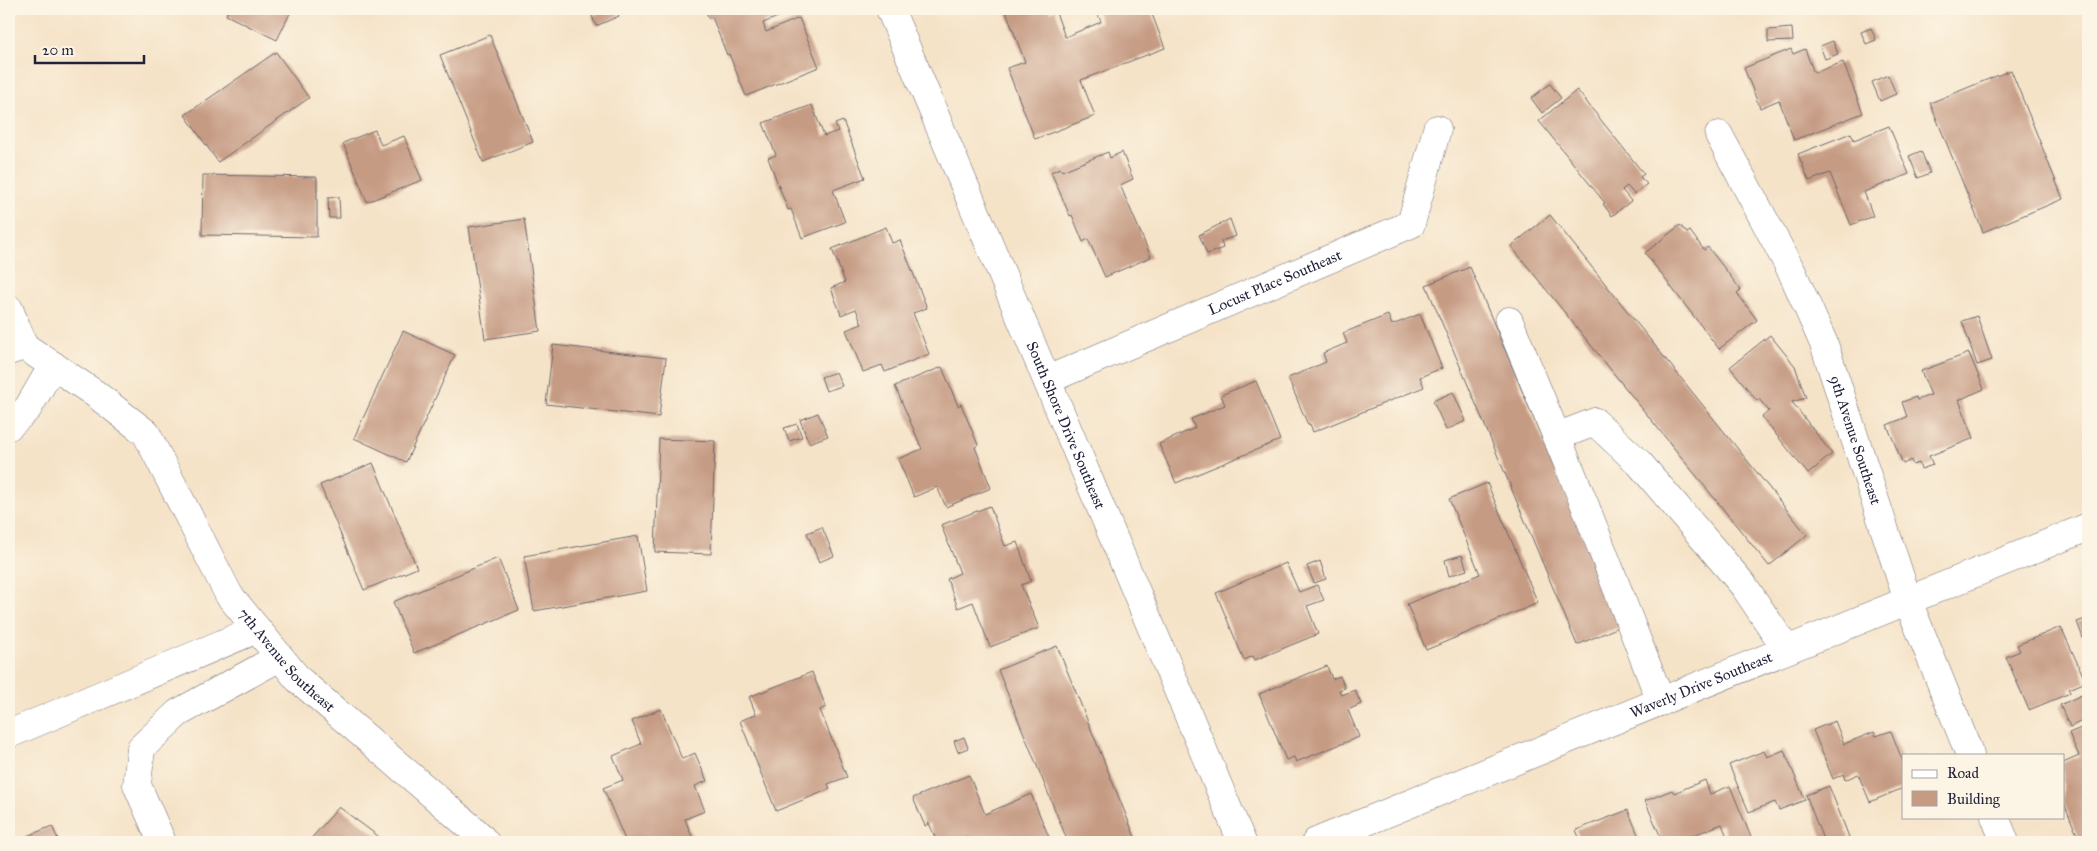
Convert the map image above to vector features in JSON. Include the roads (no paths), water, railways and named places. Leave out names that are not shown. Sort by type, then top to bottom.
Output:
[{"type":"street","name":"South Shore Drive Southeast","points":[[890,9],[1242,842]]},
{"type":"street","name":"Locust Place Southeast","points":[[1047,380],[1411,224],[1437,128]]},
{"type":"street","name":"9th Avenue Southeast","points":[[1719,135],[1792,272],[1824,344],[1908,601],[1970,754]]},
{"type":"street","points":[[9,309],[16,348],[53,366],[28,408],[9,426]]},
{"type":"street","points":[[1509,321],[1661,702]]},
{"type":"street","name":"7th Avenue Southeast","points":[[53,366],[94,393],[146,433],[229,595],[298,679],[485,842]]},
{"type":"street","points":[[1556,437],[1595,422],[1640,464],[1744,586],[1788,650]]},
{"type":"street","name":"Waverly Drive Southeast","points":[[1316,842],[2088,527]]},
{"type":"street","points":[[9,734],[256,629]]},
{"type":"street","points":[[162,842],[137,785],[142,748],[178,713],[280,657]]},
{"type":"street","points":[[1995,818],[2005,842]]}]
